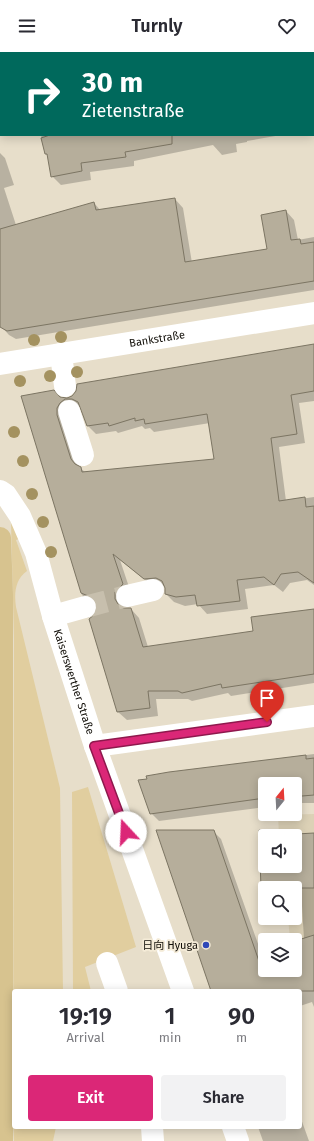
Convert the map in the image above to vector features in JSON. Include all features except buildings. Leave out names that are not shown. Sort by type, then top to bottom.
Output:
[{"type":"main road","points":[[0,538],[2,618],[2,1141]]},
{"type":"street","name":"Bankstraße","points":[[0,364],[314,313]]},
{"type":"street","points":[[61,354],[65,386]]},
{"type":"street","points":[[69,412],[83,455]]},
{"type":"street","name":"Kaiserswerther Straße","points":[[0,491],[6,495],[13,504],[27,529],[36,553],[53,616],[94,746],[183,989]]},
{"type":"street","points":[[127,596],[153,590]]},
{"type":"street","points":[[53,616],[85,607]]},
{"type":"street","points":[[94,746],[314,716]]},
{"type":"street","points":[[108,963],[116,989]]},
{"type":"street","points":[[152,1129],[153,1141]]},
{"type":"street","points":[[234,1129],[238,1141]]},
{"type":"shaded area","points":[[11,522],[24,537],[16,540],[27,571],[20,578],[16,587],[16,607],[60,788],[63,989],[13,989],[14,639]]},
{"type":"shaded area","points":[[88,787],[136,947],[85,967],[90,989],[73,989],[72,792]]},
{"type":"shaded area","points":[[302,814],[314,814],[314,935],[302,939],[302,933],[289,933],[289,925],[302,925],[302,881],[295,881],[295,873],[302,873],[302,829],[279,829],[278,821],[302,821]]},
{"type":"shaded area","points":[[13,1129],[56,1129],[53,1141],[14,1141]]},
{"type":"tunnel","points":[[85,607],[127,596]]},
{"type":"place","name":"日向 Hyuga","points":[[206,945]]},
{"type":"route","points":[[126,832],[94,746],[267,722]]}]
